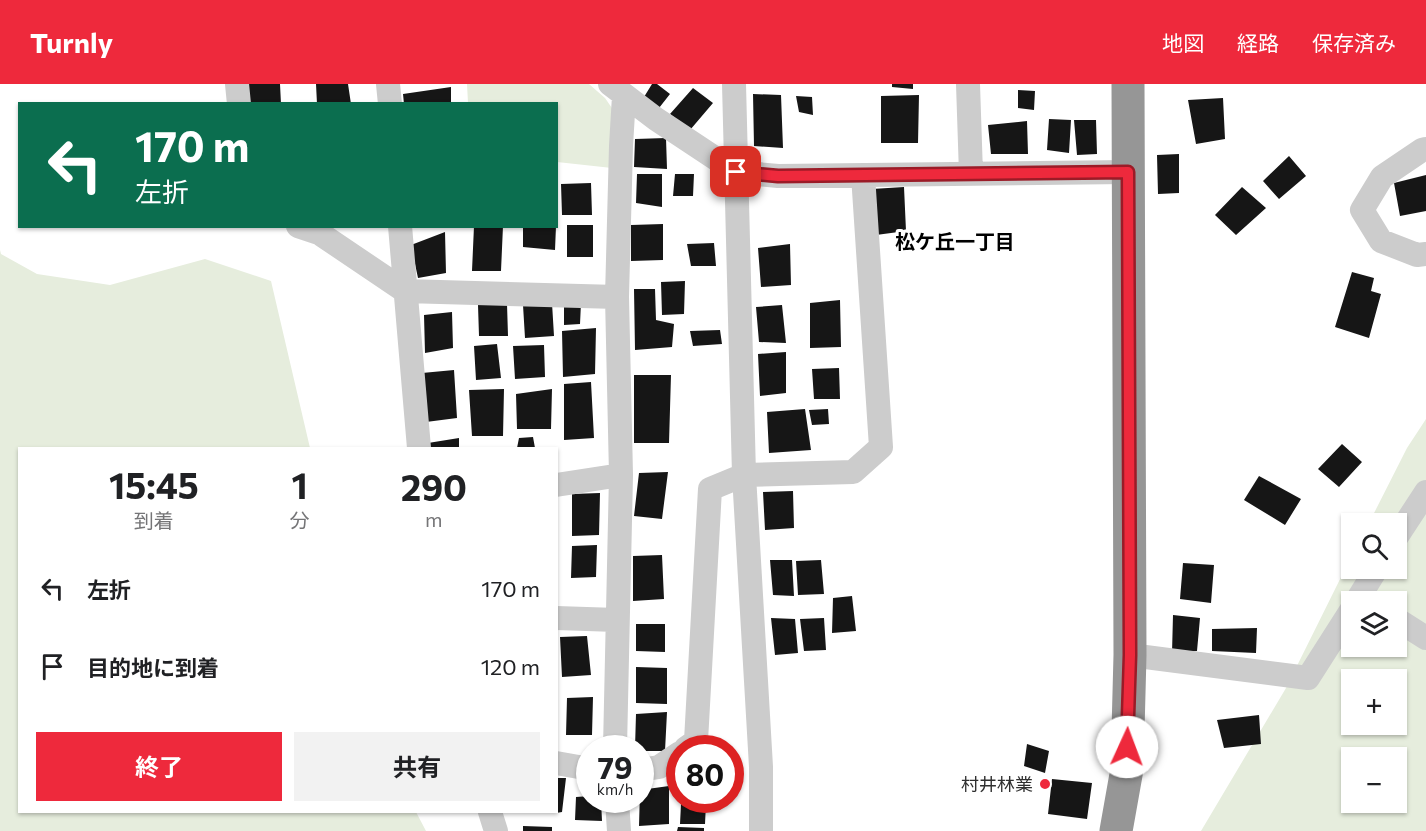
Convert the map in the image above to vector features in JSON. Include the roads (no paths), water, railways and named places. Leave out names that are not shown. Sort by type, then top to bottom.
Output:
[{"type":"highway","points":[[1116,831],[1127,770],[1130,655],[1128,84]]},
{"type":"street","points":[[237,84],[239,102]]},
{"type":"street","points":[[388,84],[390,102]]},
{"type":"street","points":[[734,84],[744,475],[761,767],[761,831]]},
{"type":"street","points":[[968,84],[971,174]]},
{"type":"street","points":[[617,90],[736,172],[778,176],[1128,172]]},
{"type":"street","points":[[615,735],[621,475],[617,297],[621,146],[617,90]]},
{"type":"street","points":[[1426,148],[1382,177],[1362,210],[1382,241],[1417,255],[1426,254]]},
{"type":"street","points":[[696,735],[710,489],[744,475],[853,472],[881,447],[863,175]]},
{"type":"street","points":[[304,228],[319,233],[405,291],[617,297]]},
{"type":"street","points":[[400,228],[419,447]]},
{"type":"street","points":[[558,485],[621,475]]},
{"type":"street","points":[[1407,521],[1426,492]]},
{"type":"street","points":[[558,618],[617,620]]},
{"type":"street","points":[[1407,626],[1426,638]]},
{"type":"street","points":[[1130,655],[1308,678],[1341,629]]},
{"type":"street","points":[[558,763],[576,767]]},
{"type":"street","points":[[490,813],[496,831]]},
{"type":"street","points":[[618,813],[619,831]]},
{"type":"place","name":"村井林業","points":[[1045,784]]},
{"type":"district","name":"松ケ丘一丁目","points":[[955,241]]}]
